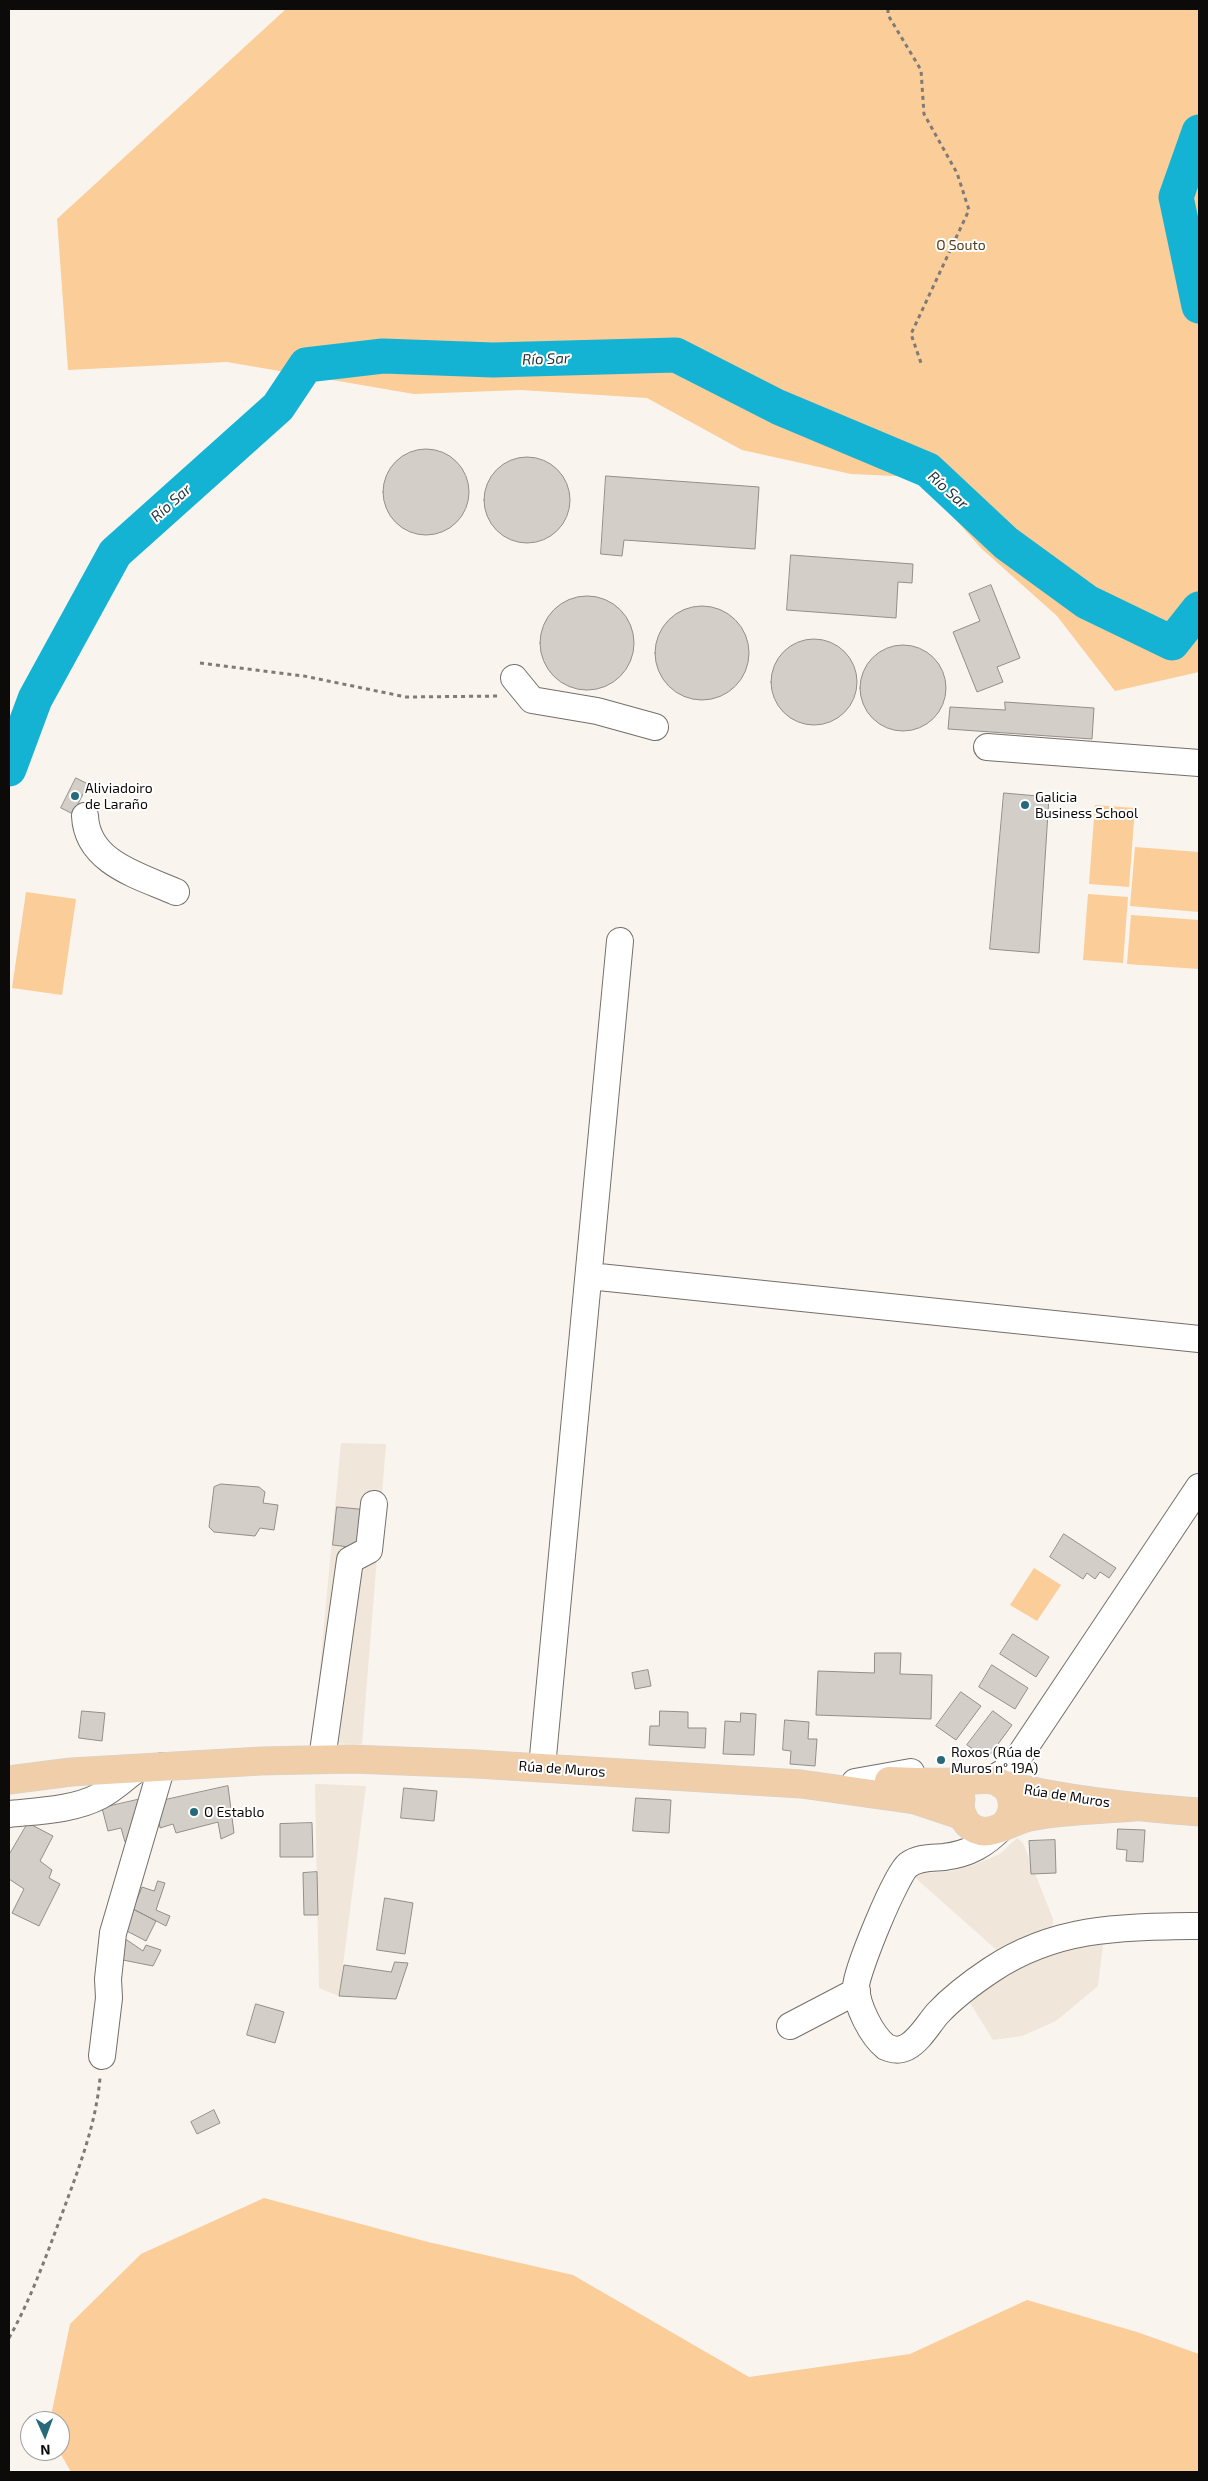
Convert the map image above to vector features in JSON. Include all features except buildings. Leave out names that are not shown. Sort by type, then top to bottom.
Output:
[{"type":"main road","name":"Rúa de Muros","points":[[71,1772],[322,1759],[542,1767],[801,1784],[915,1800],[964,1818]]},
{"type":"main road","points":[[9,1767],[71,1772]]},
{"type":"main road","points":[[9,1780],[71,1772]]},
{"type":"main road","name":"Rúa de Muros","points":[[801,1784],[855,1782],[946,1783],[999,1796],[1045,1794],[1134,1807],[1199,1812]]},
{"type":"main road","name":"Rúa de Muros","points":[[999,1796],[995,1830],[981,1831],[971,1826],[964,1818],[960,1804],[963,1794],[969,1786],[1052,1813],[1134,1807]]},
{"type":"street","points":[[520,685],[532,700],[597,711],[655,727]]},
{"type":"street","points":[[987,747],[1199,763]]},
{"type":"street","points":[[85,816],[88,834],[93,845],[103,856],[176,892]]},
{"type":"street","points":[[542,1767],[620,942]]},
{"type":"street","points":[[589,1276],[1199,1339]]},
{"type":"street","points":[[999,1796],[1020,1755],[1199,1488]]},
{"type":"street","points":[[322,1759],[350,1560],[369,1550],[374,1504]]},
{"type":"street","points":[[9,1814],[56,1808],[92,1799],[150,1767]]},
{"type":"street","points":[[102,2056],[109,1998],[108,1974],[113,1933],[150,1767]]},
{"type":"street","name":"Rúa de Muros","points":[[857,1991],[858,1977],[901,1873],[909,1864],[928,1858],[944,1857],[974,1850],[988,1841],[999,1796]]},
{"type":"street","name":"Rúa de Muros","points":[[928,1858],[955,1838],[964,1818]]},
{"type":"street","points":[[790,2026],[857,1991],[864,2013],[876,2037],[886,2047],[899,2050],[915,2041],[940,2011],[971,1984],[1002,1962],[1031,1946],[1065,1935],[1118,1928],[1199,1926]]},
{"type":"path","points":[[888,9],[888,15],[921,70],[924,114],[957,173],[969,210],[911,334],[921,363]]},
{"type":"path","points":[[200,663],[304,676],[406,697],[491,698],[520,685]]},
{"type":"path","points":[[9,2338],[27,2304],[77,2174],[94,2118],[102,2056]]},
{"type":"shaded area","points":[[341,1443],[386,1444],[362,1744],[313,1743]]},
{"type":"shaded area","points":[[315,1784],[366,1786],[339,1996],[319,1988]]},
{"type":"shaded area","points":[[1017,1838],[1023,1843],[1053,1919],[1052,1931],[1095,1924],[1103,1944],[1098,1986],[1056,2021],[1022,2036],[993,2040],[957,1982],[1000,1953],[911,1874],[953,1871],[976,1864],[1000,1854]]},
{"type":"green space","name":"O Souto","points":[[286,9],[1199,9],[1199,672],[1115,691],[1057,616],[982,549],[917,477],[851,474],[742,450],[647,398],[521,390],[414,394],[227,362],[68,370],[57,219]]},
{"type":"green space","points":[[1095,805],[1135,808],[1129,887],[1089,884]]},
{"type":"green space","points":[[1135,847],[1199,852],[1199,912],[1130,906]]},
{"type":"green space","points":[[26,892],[76,899],[62,995],[12,988]]},
{"type":"green space","points":[[1088,894],[1128,897],[1123,963],[1083,960]]},
{"type":"green space","points":[[1131,915],[1199,920],[1199,969],[1127,964]]},
{"type":"green space","points":[[1034,1568],[1061,1585],[1037,1621],[1010,1605]]},
{"type":"green space","points":[[264,2198],[428,2242],[573,2275],[749,2377],[910,2354],[1027,2300],[1137,2332],[1199,2354],[1199,2472],[71,2472],[65,2461],[70,2461],[70,2411],[52,2411],[70,2324],[141,2254]]},
{"type":"waterway","name":"Río Sar","points":[[1199,132],[1176,197],[1199,306]]},
{"type":"waterway","name":"Río Sar","points":[[9,769],[35,699],[115,553],[278,407],[306,365],[383,356],[493,360],[676,355],[778,407],[928,470],[1006,543],[1087,602],[1172,643],[1199,609]]},
{"type":"place","name":"Aliviadoiro de Laraño","points":[[75,796]]},
{"type":"place","name":"Galicia Business School","points":[[1025,805]]},
{"type":"place","name":"Roxos (Rúa de Muros n° 19A)","points":[[941,1760]]},
{"type":"place","name":"O Establo","points":[[194,1812]]}]
